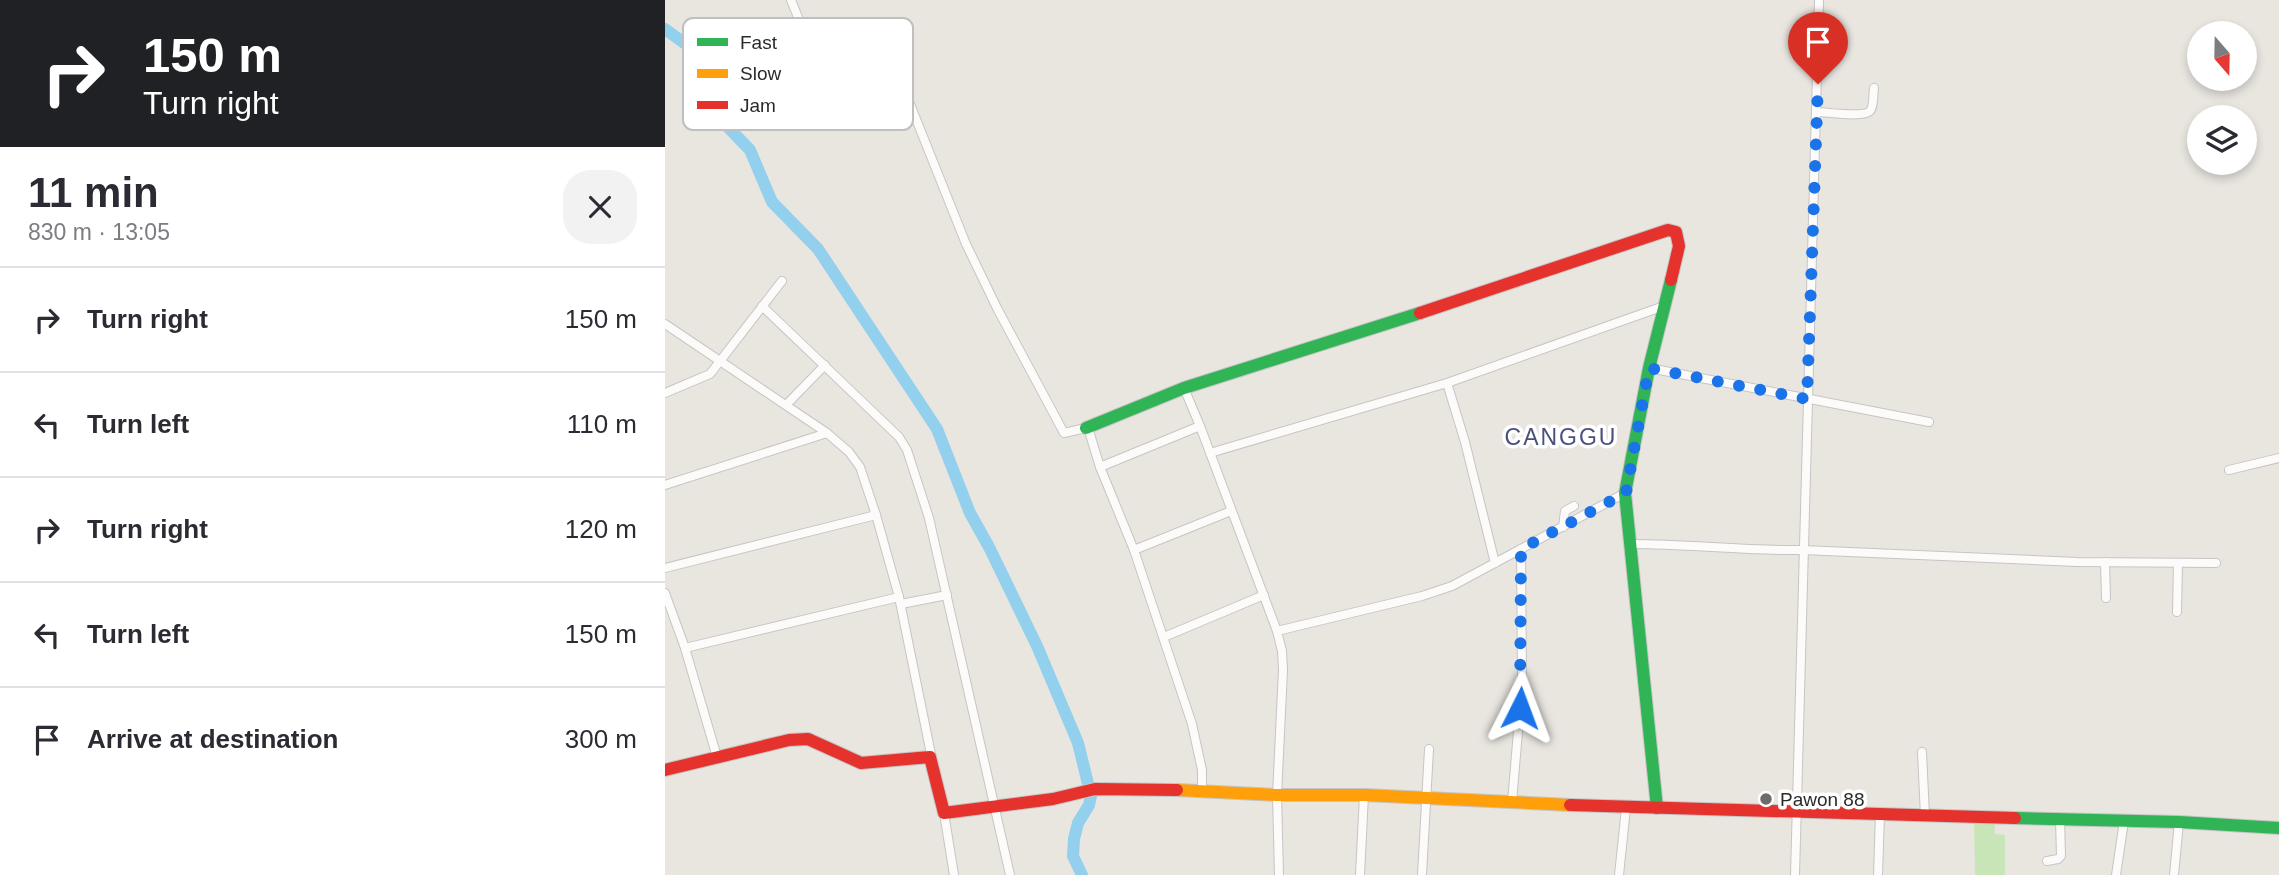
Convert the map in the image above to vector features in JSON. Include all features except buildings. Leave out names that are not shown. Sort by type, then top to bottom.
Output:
[{"type":"street","points":[[791,0],[798,18]]},
{"type":"street","points":[[1795,875],[1819,0]]},
{"type":"street","points":[[1817,112],[1867,113],[1872,108],[1874,88]]},
{"type":"street","points":[[913,112],[966,244],[1040,392],[1064,433],[1086,428],[1184,388],[1544,273],[1668,230],[1676,232],[1679,246],[1649,368],[1626,493],[1657,808]]},
{"type":"street","points":[[665,393],[703,378],[720,363],[782,281]]},
{"type":"street","points":[[762,306],[899,437],[907,450],[929,518],[1010,875]]},
{"type":"street","points":[[1210,453],[1447,383],[1664,306]]},
{"type":"street","points":[[665,324],[827,433],[849,452],[860,467],[900,601],[944,813],[954,875]]},
{"type":"street","points":[[786,405],[825,365]]},
{"type":"street","points":[[1649,368],[1929,422]]},
{"type":"street","points":[[1447,383],[1465,442],[1495,564]]},
{"type":"street","points":[[1184,388],[1201,426],[1277,631],[1283,670],[1277,795],[1279,875]]},
{"type":"street","points":[[1100,467],[1201,426]]},
{"type":"street","points":[[1086,428],[1134,550],[1192,724],[1202,770],[1202,791]]},
{"type":"street","points":[[665,485],[827,433]]},
{"type":"street","points":[[2229,470],[2279,458]]},
{"type":"street","points":[[1277,631],[1422,596],[1452,586],[1626,493]]},
{"type":"street","points":[[1563,527],[1565,511],[1574,506]]},
{"type":"street","points":[[1134,550],[1231,511]]},
{"type":"street","points":[[665,568],[876,514]]},
{"type":"street","points":[[1632,544],[1685,544],[1765,551],[2216,563]]},
{"type":"street","points":[[1512,802],[1521,684],[1521,549]]},
{"type":"street","points":[[2105,562],[2106,598]]},
{"type":"street","points":[[2177,612],[2178,563]]},
{"type":"street","points":[[665,593],[685,648],[717,757]]},
{"type":"street","points":[[685,648],[900,601],[947,595]]},
{"type":"street","points":[[1164,637],[1263,595]]},
{"type":"street","points":[[665,770],[789,740],[808,739],[862,763],[924,757],[932,759]]},
{"type":"street","points":[[1422,875],[1429,749]]},
{"type":"street","points":[[1922,752],[1925,816]]},
{"type":"street","points":[[944,813],[1095,789],[1146,788],[1798,813],[2179,822],[2279,828]]},
{"type":"street","points":[[1360,875],[1364,795]]},
{"type":"street","points":[[1619,875],[1626,807]]},
{"type":"street","points":[[1878,875],[1880,814]]},
{"type":"street","points":[[2047,861],[2061,856],[2060,819]]},
{"type":"street","points":[[2116,875],[2124,821]]},
{"type":"street","points":[[2174,875],[2179,822]]},
{"type":"green space","points":[[1994,817],[1995,834],[2005,835],[2005,875],[1975,875],[1974,818]]},
{"type":"waterway","points":[[665,29],[683,42]]},
{"type":"waterway","points":[[731,130],[750,150],[772,202],[818,249],[937,429],[970,513],[1037,646],[1078,743],[1091,796],[1089,805],[1078,823],[1074,839],[1073,856],[1082,875]]},
{"type":"traffic: fast","points":[[1657,808],[1625,493],[1649,368],[1671,280]]},
{"type":"traffic: fast","points":[[1086,428],[1184,388],[1420,313]]},
{"type":"traffic: fast","points":[[2015,818],[2179,822],[2279,828]]},
{"type":"traffic: slow","points":[[1177,790],[1277,795],[1364,795],[1570,805]]},
{"type":"traffic: jam","points":[[1420,313],[1668,230],[1676,232],[1679,246],[1671,280]]},
{"type":"traffic: jam","points":[[665,770],[789,740],[808,739],[861,763],[930,757],[944,813],[1053,799],[1095,789],[1177,790]]},
{"type":"traffic: jam","points":[[1570,805],[2015,818]]},
{"type":"place","name":"Pawon 88","points":[[1766,799]]},
{"type":"district","name":"CANGGU","points":[[1561,437]]},
{"type":"route","points":[[1520,708],[1521,549],[1626,493],[1649,368],[1807,399],[1818,84]]}]
